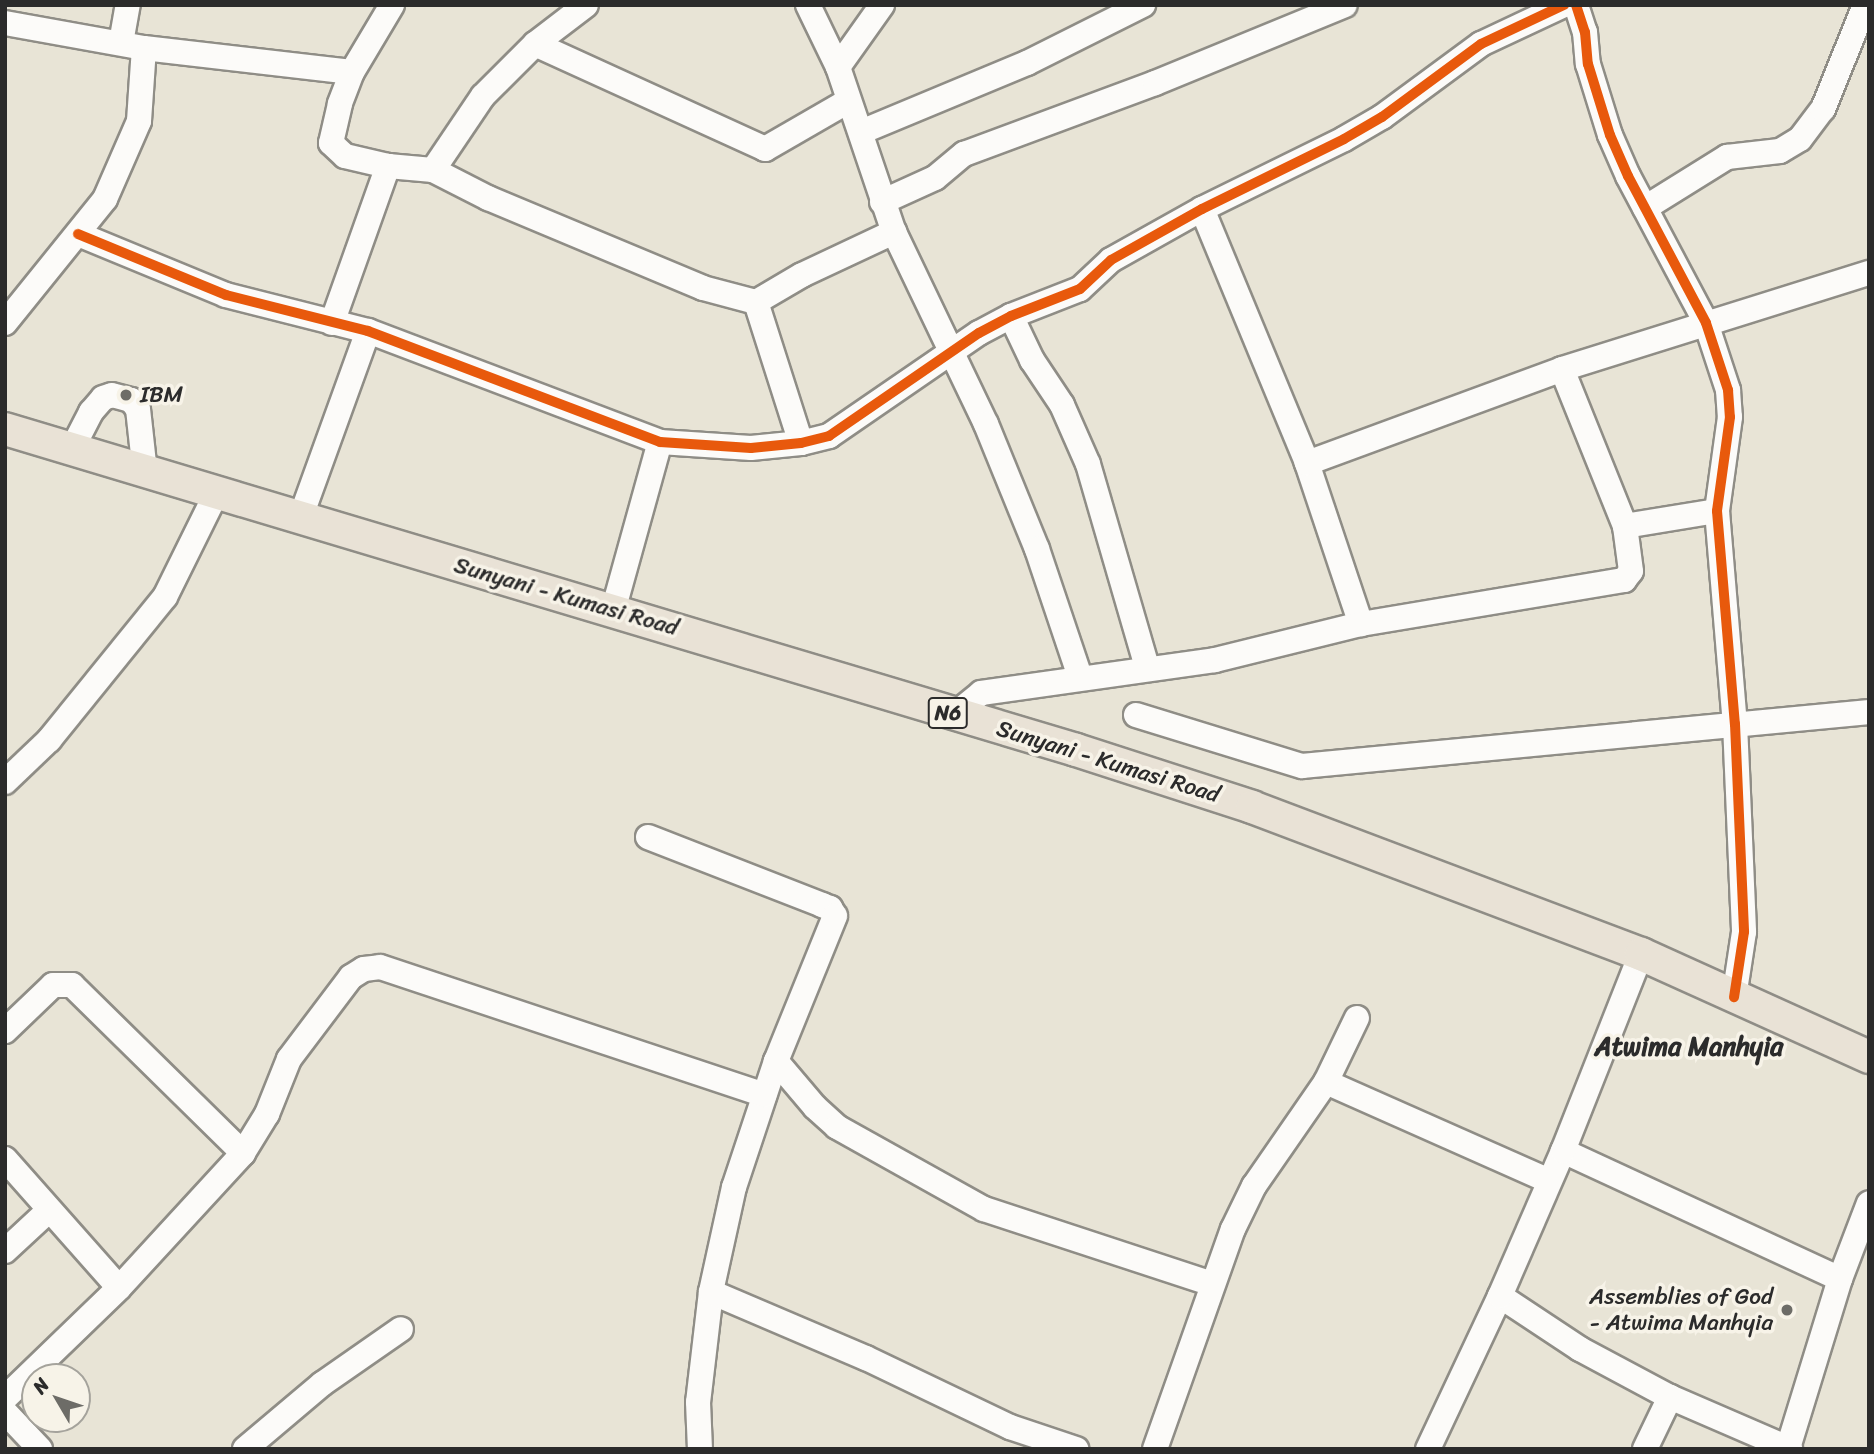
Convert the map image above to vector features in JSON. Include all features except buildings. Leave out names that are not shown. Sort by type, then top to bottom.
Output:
[{"type":"main road","name":"Sunyani - Kumasi Road","points":[[5,429],[613,611],[1252,807],[1641,954],[1869,1057]]},
{"type":"street","points":[[5,323],[105,199],[139,121],[128,5]]},
{"type":"street","points":[[392,5],[352,72],[331,143],[345,156],[388,166],[433,170],[488,198],[703,288],[757,302],[802,275],[894,232]]},
{"type":"street","points":[[433,170],[482,96],[535,44],[586,5]]},
{"type":"street","points":[[808,5],[838,67],[894,232],[953,351],[1037,549],[1080,677]]},
{"type":"street","points":[[838,67],[882,5]]},
{"type":"street","points":[[860,132],[1027,63],[1143,5]]},
{"type":"street","points":[[882,202],[935,178],[964,154],[1155,83],[1345,5]]},
{"type":"street","points":[[78,234],[226,295],[368,331],[660,442],[751,448],[801,443],[830,436],[953,351],[1011,316],[1080,289],[1111,260],[1202,209],[1344,139],[1382,117],[1481,44],[1564,5]]},
{"type":"street","points":[[1576,5],[1585,32],[1588,64],[1610,135],[1706,323],[1728,390],[1730,417],[1717,511],[1735,724],[1744,932],[1734,997]]},
{"type":"street","points":[[1645,208],[1727,157],[1780,151],[1800,139],[1823,109],[1865,5]]},
{"type":"street","points":[[5,23],[133,46],[352,72]]},
{"type":"street","points":[[535,44],[765,149],[848,101]]},
{"type":"street","points":[[332,323],[388,166]]},
{"type":"street","points":[[1202,209],[1307,463],[1361,624]]},
{"type":"street","points":[[1307,463],[1562,369],[1869,274]]},
{"type":"street","points":[[757,302],[801,443]]},
{"type":"street","points":[[1011,316],[1032,360],[1062,405],[1088,464],[1147,667]]},
{"type":"street","points":[[300,519],[368,331]]},
{"type":"street","points":[[954,715],[981,693],[1147,667],[1215,660],[1361,624],[1624,580],[1631,571],[1625,526],[1562,369]]},
{"type":"street","points":[[72,449],[91,412],[103,398],[112,396],[131,400],[138,409],[145,472]]},
{"type":"street","points":[[613,611],[660,442]]},
{"type":"street","points":[[5,782],[49,740],[165,597],[217,492]]},
{"type":"street","points":[[1625,526],[1717,511]]},
{"type":"street","points":[[1136,715],[1302,766],[1869,712]]},
{"type":"street","points":[[648,836],[830,908],[835,916],[776,1061],[734,1187],[711,1292],[698,1402],[700,1449]]},
{"type":"street","points":[[1428,1449],[1500,1296],[1563,1151],[1641,954]]},
{"type":"street","points":[[5,1398],[119,1288],[243,1153],[267,1114],[289,1059],[351,977],[364,970],[380,967],[764,1095]]},
{"type":"street","points":[[5,1031],[53,985],[72,985],[243,1153]]},
{"type":"street","points":[[1155,1449],[1212,1284],[1254,1186],[1326,1082],[1357,1018]]},
{"type":"street","points":[[776,1061],[815,1107],[837,1127],[984,1209],[1212,1284]]},
{"type":"street","points":[[1326,1082],[1549,1181]]},
{"type":"street","points":[[1563,1151],[1840,1279]]},
{"type":"street","points":[[5,1159],[48,1211],[119,1288]]},
{"type":"street","points":[[1500,1296],[1580,1349],[1670,1397],[1788,1448],[1840,1279],[1869,1203]]},
{"type":"street","points":[[5,1251],[48,1211]]},
{"type":"street","points":[[711,1292],[866,1358],[1010,1427],[1076,1449]]},
{"type":"street","points":[[245,1449],[323,1384],[401,1329]]},
{"type":"street","points":[[1646,1449],[1670,1397]]},
{"type":"street","points":[[5,1412],[40,1449]]},
{"type":"cycle path","points":[[78,234],[226,295],[368,331],[660,442],[751,448],[801,443],[829,436],[979,333],[1011,316],[1080,289],[1111,260],[1202,209],[1344,139],[1382,117],[1481,44],[1564,5]]},
{"type":"cycle path","points":[[1576,5],[1585,32],[1588,64],[1610,135],[1628,176],[1706,323],[1728,390],[1730,417],[1717,511],[1735,724],[1744,932],[1734,997]]},
{"type":"place","name":"IBM","points":[[126,395]]},
{"type":"place","name":"Assemblies of God - Atwima Manhyia","points":[[1787,1310]]},
{"type":"district","name":"Atwima Manhyia","points":[[1689,1047]]}]
